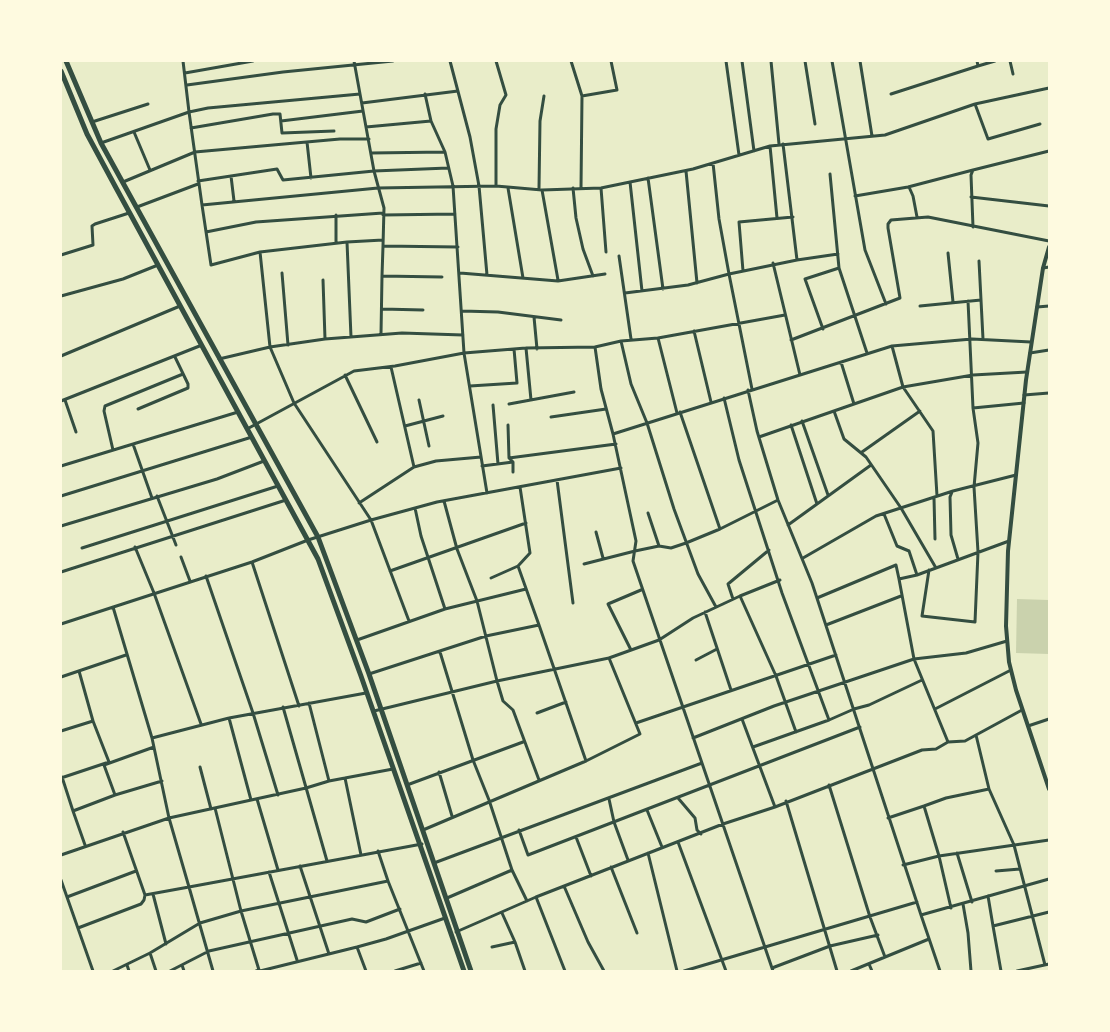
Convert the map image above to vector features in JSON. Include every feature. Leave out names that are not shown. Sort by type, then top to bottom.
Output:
[{"type":"main road","points":[[66,61],[101,144],[318,537],[369,674],[471,971]]},
{"type":"main road","points":[[61,71],[88,134],[129,213],[318,559],[374,711],[464,971]]},
{"type":"street","points":[[183,61],[198,183],[211,265],[260,252],[336,242],[383,240]]},
{"type":"street","points":[[185,73],[253,61]]},
{"type":"street","points":[[354,61],[383,214],[381,334]]},
{"type":"street","points":[[186,85],[282,72],[355,67],[393,61]]},
{"type":"street","points":[[450,61],[470,137],[479,186],[487,275]]},
{"type":"street","points":[[496,61],[506,95],[500,105],[496,129],[496,186]]},
{"type":"street","points":[[571,61],[582,96],[581,188]]},
{"type":"street","points":[[582,96],[617,90],[611,61]]},
{"type":"street","points":[[726,61],[739,156]]},
{"type":"street","points":[[742,61],[754,151]]},
{"type":"street","points":[[771,61],[781,144],[793,217],[797,260]]},
{"type":"street","points":[[805,61],[815,124]]},
{"type":"street","points":[[832,61],[865,250],[886,304]]},
{"type":"street","points":[[860,61],[872,136]]},
{"type":"street","points":[[977,61],[978,66]]},
{"type":"street","points":[[891,94],[995,61]]},
{"type":"street","points":[[1010,61],[1013,74]]},
{"type":"street","points":[[202,205],[378,188],[496,186],[541,189],[601,188],[686,171],[770,146],[885,135],[975,104],[1049,88]]},
{"type":"street","points":[[362,103],[458,90]]},
{"type":"street","points":[[101,144],[189,112],[208,108],[360,94]]},
{"type":"street","points":[[425,94],[431,121],[445,152],[453,186],[464,353],[486,493]]},
{"type":"street","points":[[544,96],[540,121],[541,189],[558,281]]},
{"type":"street","points":[[91,122],[148,104]]},
{"type":"street","points":[[975,104],[988,139],[1040,124]]},
{"type":"street","points":[[281,121],[363,111]]},
{"type":"street","points":[[191,128],[280,114],[282,133],[334,131]]},
{"type":"street","points":[[366,127],[431,121]]},
{"type":"street","points":[[134,132],[150,170]]},
{"type":"street","points":[[123,182],[195,152],[307,142],[369,139]]},
{"type":"street","points":[[307,142],[311,178]]},
{"type":"street","points":[[770,146],[777,218]]},
{"type":"street","points":[[855,196],[908,187],[1049,151]]},
{"type":"street","points":[[371,154],[445,152]]},
{"type":"street","points":[[713,163],[719,219],[759,437],[778,500],[803,558],[817,598],[874,769],[903,865],[940,971]]},
{"type":"street","points":[[137,207],[198,183],[277,168],[283,180],[374,171],[448,168]]},
{"type":"street","points":[[973,170],[973,227]]},
{"type":"street","points":[[686,171],[697,283]]},
{"type":"street","points":[[830,174],[839,268],[866,353]]},
{"type":"street","points":[[231,176],[234,202]]},
{"type":"street","points":[[648,178],[662,288]]},
{"type":"street","points":[[630,182],[642,291]]},
{"type":"street","points":[[908,187],[913,196],[917,217]]},
{"type":"street","points":[[508,188],[523,278]]},
{"type":"street","points":[[573,188],[580,233],[593,276]]},
{"type":"street","points":[[601,188],[606,252]]},
{"type":"street","points":[[972,197],[1049,206]]},
{"type":"street","points":[[61,255],[93,245],[92,226],[95,224],[129,213]]},
{"type":"street","points":[[206,232],[256,222],[336,215],[455,214]]},
{"type":"street","points":[[336,215],[336,242]]},
{"type":"street","points":[[743,271],[738,222],[793,217]]},
{"type":"street","points":[[791,340],[886,304],[900,296],[893,268],[888,224],[894,220],[917,217],[1049,241]]},
{"type":"street","points":[[346,242],[351,337]]},
{"type":"street","points":[[383,246],[458,247]]},
{"type":"street","points":[[1049,246],[1043,268],[1024,395],[1009,541],[1006,626],[1011,670],[1022,710],[1049,789]]},
{"type":"street","points":[[260,252],[270,347],[294,402],[370,520],[409,621]]},
{"type":"street","points":[[948,253],[953,302]]},
{"type":"street","points":[[625,293],[697,283],[773,263],[838,254]]},
{"type":"street","points":[[619,256],[631,339]]},
{"type":"street","points":[[978,261],[983,339]]},
{"type":"street","points":[[773,263],[800,375]]},
{"type":"street","points":[[61,296],[123,279],[159,265]]},
{"type":"street","points":[[1043,268],[1049,267]]},
{"type":"street","points":[[823,329],[805,279],[839,268]]},
{"type":"street","points":[[282,273],[288,345]]},
{"type":"street","points":[[460,273],[558,281],[605,274]]},
{"type":"street","points":[[382,276],[442,277]]},
{"type":"street","points":[[323,280],[325,340]]},
{"type":"street","points":[[920,306],[981,300]]},
{"type":"street","points":[[929,570],[922,616],[975,622],[978,552],[974,487],[978,443],[974,408],[972,338],[968,301]]},
{"type":"street","points":[[61,356],[180,306]]},
{"type":"street","points":[[1037,307],[1049,306]]},
{"type":"street","points":[[382,309],[423,310]]},
{"type":"street","points":[[462,311],[498,312],[561,320]]},
{"type":"street","points":[[247,429],[354,370],[391,366],[464,353],[526,348],[595,347],[631,339],[658,338],[785,315]]},
{"type":"street","points":[[534,317],[537,349]]},
{"type":"street","points":[[694,331],[711,402]]},
{"type":"street","points":[[219,359],[270,347],[381,334],[463,335]]},
{"type":"street","points":[[658,338],[679,412],[720,529]]},
{"type":"street","points":[[613,434],[892,346],[972,338],[1031,342]]},
{"type":"street","points":[[621,341],[631,384],[647,423],[686,543],[698,574],[716,607]]},
{"type":"street","points":[[76,432],[63,400],[202,345]]},
{"type":"street","points":[[892,346],[903,387],[921,410],[933,431],[936,497],[935,539]]},
{"type":"street","points":[[595,347],[601,389],[616,444],[636,541],[633,561],[641,590],[773,969],[830,946],[878,935]]},
{"type":"street","points":[[526,348],[530,400]]},
{"type":"street","points":[[470,386],[517,383],[514,349]]},
{"type":"street","points":[[1030,353],[1049,350]]},
{"type":"street","points":[[138,409],[188,388],[188,384],[175,357]]},
{"type":"street","points":[[841,362],[854,404]]},
{"type":"street","points":[[391,366],[414,467]]},
{"type":"street","points":[[759,437],[903,387],[973,375],[1027,372]]},
{"type":"street","points":[[113,450],[104,411],[105,406],[183,374]]},
{"type":"street","points":[[344,376],[377,442]]},
{"type":"street","points":[[509,404],[574,392]]},
{"type":"street","points":[[1024,395],[1049,393]]},
{"type":"street","points":[[724,398],[739,460],[808,664],[829,720]]},
{"type":"street","points":[[419,400],[430,446]]},
{"type":"street","points":[[974,408],[1024,404]]},
{"type":"street","points":[[493,405],[498,464]]},
{"type":"street","points":[[551,417],[606,408]]},
{"type":"street","points":[[862,452],[921,410]]},
{"type":"street","points":[[834,411],[844,439],[862,452],[902,508],[936,568]]},
{"type":"street","points":[[61,466],[238,412]]},
{"type":"street","points":[[405,426],[443,416]]},
{"type":"street","points":[[802,421],[828,495]]},
{"type":"street","points":[[508,425],[509,458],[513,462],[513,472]]},
{"type":"street","points":[[791,425],[817,504]]},
{"type":"street","points":[[61,496],[252,437]]},
{"type":"street","points":[[133,444],[152,498]]},
{"type":"street","points":[[509,458],[616,444]]},
{"type":"street","points":[[359,502],[414,467],[436,461],[481,457]]},
{"type":"street","points":[[61,526],[217,478],[264,461]]},
{"type":"street","points":[[482,466],[513,462]]},
{"type":"street","points":[[788,525],[870,465]]},
{"type":"street","points":[[61,624],[252,562],[308,540],[370,520],[444,501],[621,468]]},
{"type":"street","points":[[803,558],[884,514],[952,491],[1016,475]]},
{"type":"street","points":[[557,480],[573,602]]},
{"type":"street","points":[[82,548],[278,486]]},
{"type":"street","points":[[491,578],[518,566],[530,553],[520,487]]},
{"type":"street","points":[[952,491],[950,498],[951,535],[958,560]]},
{"type":"street","points":[[157,496],[176,545]]},
{"type":"street","points":[[61,572],[172,534],[286,500]]},
{"type":"street","points":[[584,564],[659,546],[671,548],[720,529],[778,500]]},
{"type":"street","points":[[444,501],[457,549],[477,601],[503,701],[513,710],[523,742],[539,780]]},
{"type":"street","points":[[415,508],[421,536],[445,609]]},
{"type":"street","points":[[648,512],[659,546]]},
{"type":"street","points":[[884,514],[897,546],[909,551],[917,575]]},
{"type":"street","points":[[390,571],[457,549],[526,523]]},
{"type":"street","points":[[596,532],[604,558]]},
{"type":"street","points":[[899,579],[917,575],[1009,541]]},
{"type":"street","points":[[135,546],[201,724]]},
{"type":"street","points":[[733,599],[728,584],[769,550]]},
{"type":"street","points":[[181,557],[190,581]]},
{"type":"street","points":[[252,562],[299,706]]},
{"type":"street","points":[[817,598],[896,565],[914,659],[948,742]]},
{"type":"street","points":[[518,566],[586,761]]},
{"type":"street","points":[[206,576],[253,713],[278,795]]},
{"type":"street","points":[[374,711],[497,681],[609,658],[659,640],[705,612],[780,580]]},
{"type":"street","points":[[356,640],[445,609],[526,588]]},
{"type":"street","points":[[631,650],[608,604],[641,590]]},
{"type":"street","points":[[740,596],[787,702],[796,732]]},
{"type":"street","points":[[826,625],[901,596]]},
{"type":"street","points":[[113,607],[152,738],[169,818],[213,971]]},
{"type":"street","points":[[705,612],[731,690]]},
{"type":"street","points":[[369,674],[486,636],[539,625]]},
{"type":"street","points":[[693,738],[787,702],[914,659],[966,653],[1008,641]]},
{"type":"street","points":[[696,660],[717,649]]},
{"type":"street","points":[[440,652],[473,760],[490,800],[500,837],[512,870],[527,901]]},
{"type":"street","points":[[61,677],[126,655]]},
{"type":"street","points":[[636,723],[836,655]]},
{"type":"street","points":[[423,830],[452,816],[586,761],[640,734],[609,658]]},
{"type":"street","points":[[935,709],[1011,670]]},
{"type":"street","points":[[79,671],[93,721],[109,762]]},
{"type":"street","points":[[753,747],[869,705],[922,680]]},
{"type":"street","points":[[152,738],[201,724],[253,713],[367,693]]},
{"type":"street","points":[[537,713],[566,702]]},
{"type":"street","points":[[309,703],[330,781]]},
{"type":"street","points":[[283,707],[327,861]]},
{"type":"street","points":[[451,934],[536,897],[723,824],[922,750],[936,749],[948,742],[964,741],[1022,710]]},
{"type":"street","points":[[230,718],[251,800]]},
{"type":"street","points":[[742,719],[775,806]]},
{"type":"street","points":[[1028,726],[1049,719]]},
{"type":"street","points":[[61,731],[93,721]]},
{"type":"street","points":[[519,830],[528,855],[860,727]]},
{"type":"street","points":[[976,735],[989,789],[1014,845],[1047,964],[1017,971]]},
{"type":"street","points":[[407,785],[523,742]]},
{"type":"street","points":[[85,845],[62,778],[154,747]]},
{"type":"street","points":[[109,762],[104,765],[115,795]]},
{"type":"street","points":[[434,863],[702,763]]},
{"type":"street","points":[[200,767],[211,809]]},
{"type":"street","points":[[61,855],[85,845],[169,818],[278,795],[330,781],[393,769]]},
{"type":"street","points":[[439,772],[452,816]]},
{"type":"street","points":[[344,778],[361,855]]},
{"type":"street","points":[[73,811],[115,795],[162,781]]},
{"type":"street","points":[[829,785],[870,917],[885,957]]},
{"type":"street","points":[[888,818],[946,798],[989,789]]},
{"type":"street","points":[[678,798],[695,818],[697,830],[701,834]]},
{"type":"street","points":[[257,799],[278,870]]},
{"type":"street","points":[[609,799],[614,822],[628,860]]},
{"type":"street","points":[[786,801],[837,971]]},
{"type":"street","points":[[924,806],[939,856],[951,908]]},
{"type":"street","points":[[215,808],[258,971],[297,960],[357,947],[445,918]]},
{"type":"street","points":[[647,810],[662,847]]},
{"type":"street","points":[[78,928],[141,904],[145,895],[123,832]]},
{"type":"street","points":[[576,837],[591,876]]},
{"type":"street","points":[[903,865],[939,856],[1049,840]]},
{"type":"street","points":[[678,842],[726,971]]},
{"type":"street","points":[[145,895],[427,843]]},
{"type":"street","points":[[378,852],[424,971]]},
{"type":"street","points":[[648,853],[677,971]]},
{"type":"street","points":[[957,853],[972,902]]},
{"type":"street","points":[[300,866],[329,954]]},
{"type":"street","points":[[611,867],[637,933]]},
{"type":"street","points":[[996,871],[1020,869]]},
{"type":"street","points":[[446,899],[512,870]]},
{"type":"street","points":[[67,897],[136,871]]},
{"type":"street","points":[[268,872],[297,960]]},
{"type":"street","points":[[921,915],[1049,879]]},
{"type":"street","points":[[61,880],[93,971]]},
{"type":"street","points":[[112,971],[150,953],[200,923],[278,902],[388,881]]},
{"type":"street","points":[[564,886],[588,942],[604,971]]},
{"type":"street","points":[[153,894],[166,944]]},
{"type":"street","points":[[988,896],[1001,971]]},
{"type":"street","points":[[536,897],[565,971]]},
{"type":"street","points":[[684,971],[823,928],[870,917],[917,902]]},
{"type":"street","points":[[962,904],[968,932],[971,971]]},
{"type":"street","points":[[170,971],[209,952],[352,919],[366,922],[400,909]]},
{"type":"street","points":[[993,926],[1049,912]]},
{"type":"street","points":[[502,913],[525,971]]},
{"type":"street","points":[[851,971],[929,938]]},
{"type":"street","points":[[492,947],[515,942]]},
{"type":"street","points":[[357,947],[366,971]]},
{"type":"street","points":[[150,953],[156,971]]},
{"type":"street","points":[[395,971],[421,962]]},
{"type":"street","points":[[869,964],[872,971]]},
{"type":"street","points":[[127,965],[130,971]]},
{"type":"street","points":[[182,965],[184,971]]},
{"type":"green space","points":[[1017,599],[1049,600],[1049,654],[1016,653]]}]
